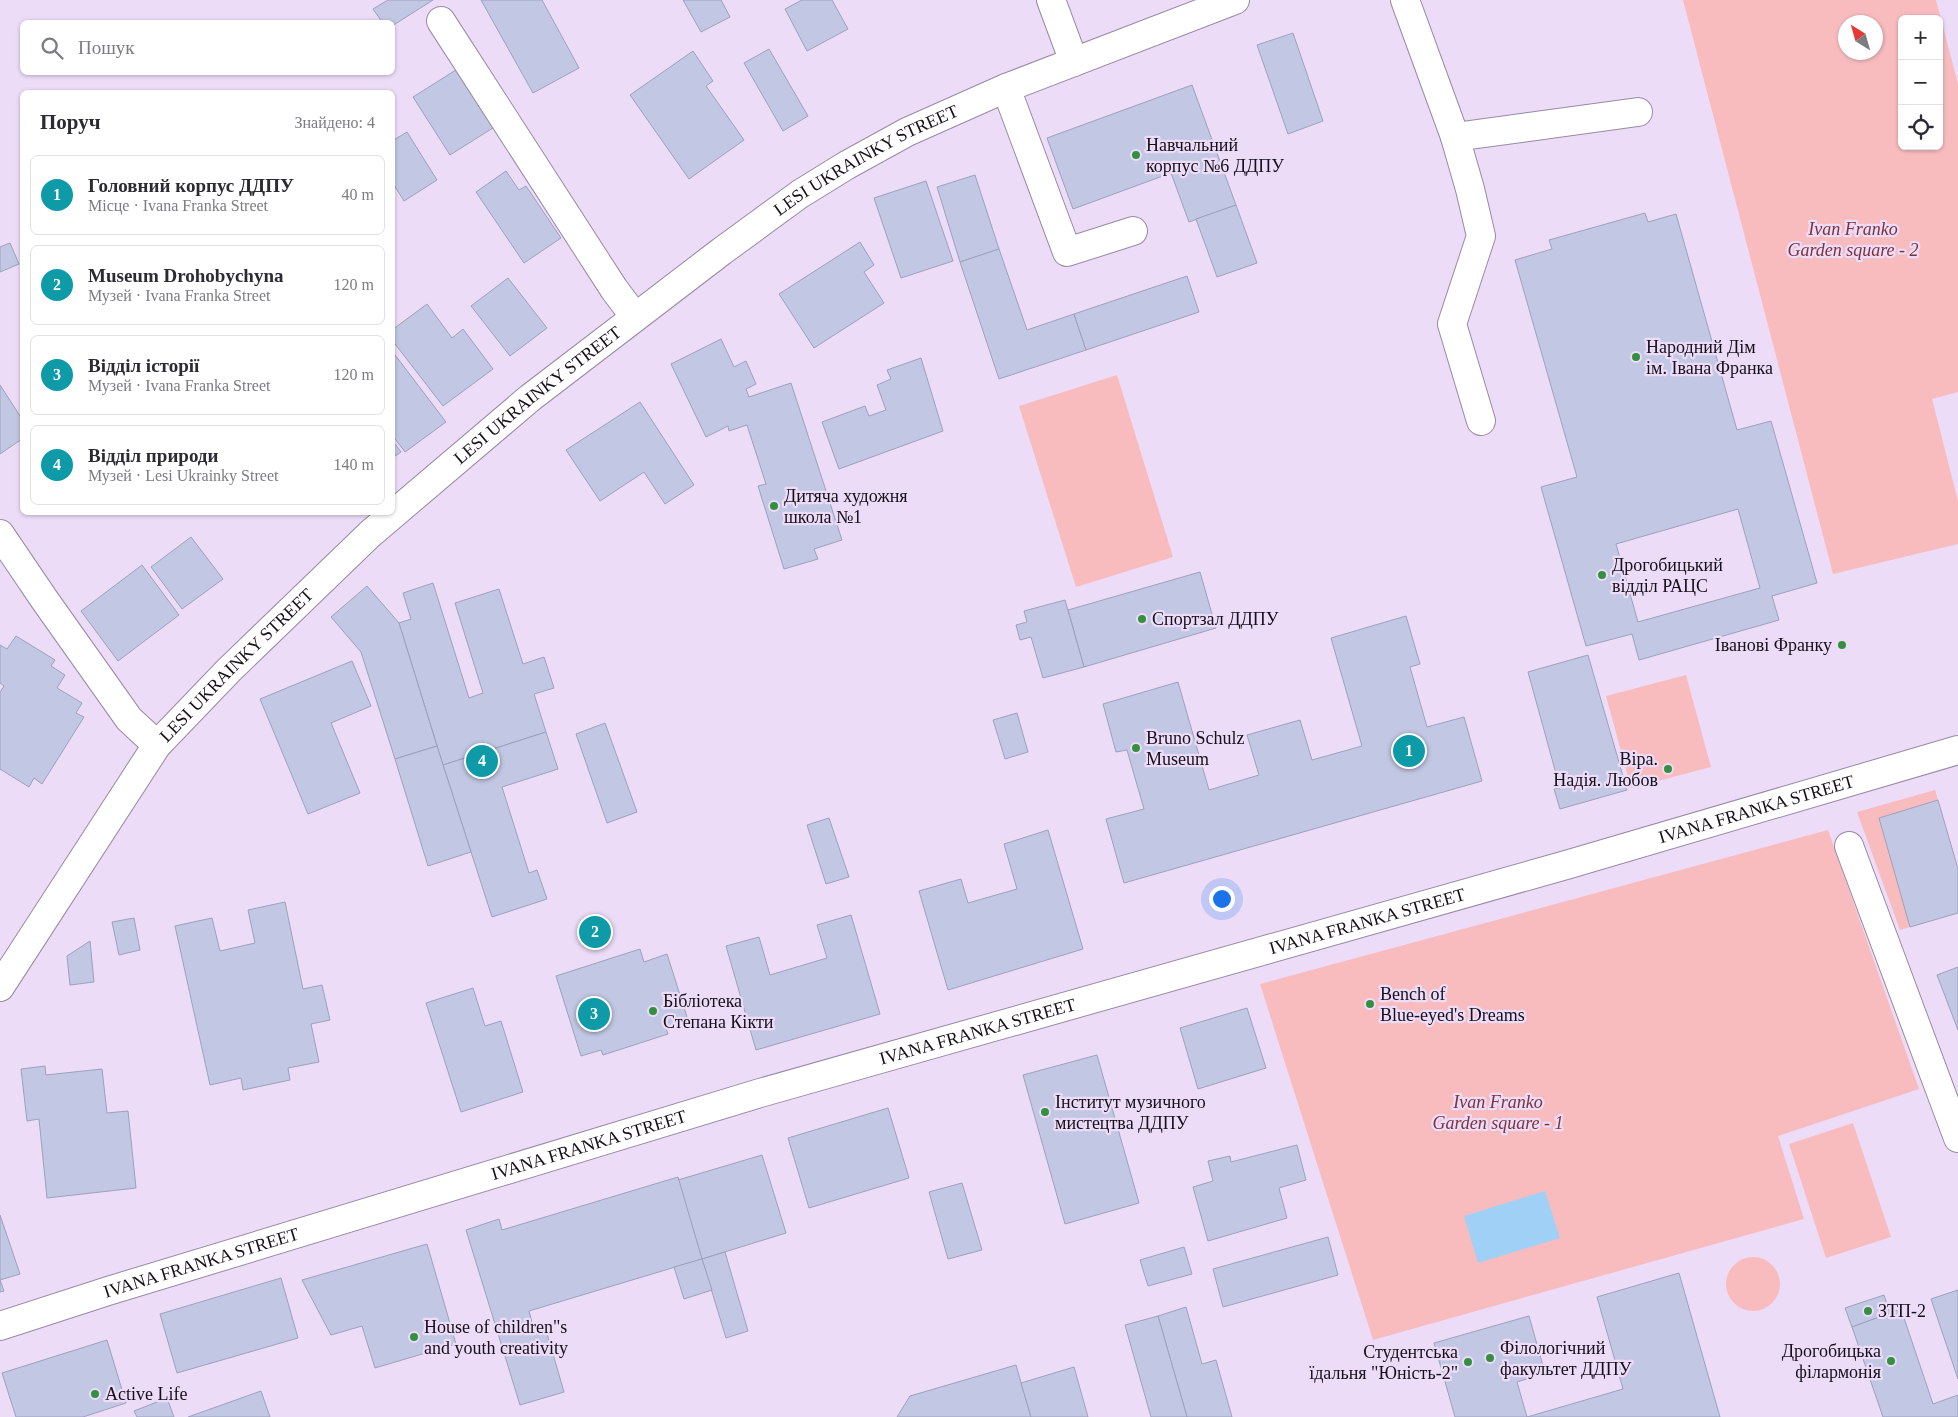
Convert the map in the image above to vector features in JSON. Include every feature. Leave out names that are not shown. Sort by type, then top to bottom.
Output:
[{"type":"street","points":[[1051,0],[1074,62]]},
{"type":"street","name":"LESI UKRAINKY STREET","points":[[395,513],[489,432],[635,317],[800,194],[847,165],[907,132],[1006,88],[1235,0]]},
{"type":"street","points":[[1405,0],[1455,137],[1481,236],[1452,324],[1481,421]]},
{"type":"street","points":[[440,22],[614,290],[635,317]]},
{"type":"street","points":[[1006,88],[1067,252],[1134,231]]},
{"type":"street","points":[[1455,137],[1638,112]]},
{"type":"street","name":"LESI UKRAINKY STREET","points":[[0,988],[157,745],[229,670],[392,515]]},
{"type":"street","points":[[0,534],[129,719],[157,745]]},
{"type":"street","name":"IVANA FRANKA STREET","points":[[0,1326],[108,1291],[760,1093],[1548,870],[1958,750]]},
{"type":"street","points":[[1850,846],[1958,1138]]},
{"type":"green space","name":"Ivan Franko Garden square - 2","points":[[1683,0],[1936,0],[1940,15],[1898,15],[1898,150],[1943,150],[1943,27],[1958,84],[1958,392],[1932,399],[1958,501],[1958,544],[1833,574]]},
{"type":"green space","points":[[1117,375],[1173,557],[1076,587],[1019,406]]},
{"type":"green space","points":[[1686,675],[1711,767],[1631,788],[1606,696]]},
{"type":"green space","points":[[1935,790],[1938,800],[1879,818],[1910,927],[1900,930],[1857,812]]},
{"type":"green space","name":"Ivan Franko Garden square - 1","points":[[1828,830],[1919,1089],[1778,1136],[1804,1219],[1373,1340],[1260,984]]},
{"type":"green space","points":[[1853,1123],[1891,1237],[1826,1258],[1789,1144]]},
{"type":"green space","points":[[1753,1257],[1763,1259],[1772,1265],[1778,1274],[1780,1284],[1778,1294],[1772,1303],[1763,1309],[1753,1311],[1743,1309],[1734,1303],[1728,1294],[1726,1284],[1728,1274],[1734,1265],[1743,1259]]},
{"type":"water","points":[[1545,1191],[1560,1238],[1478,1263],[1464,1216]]},
{"type":"building","points":[[388,0],[433,0],[395,24],[395,20],[381,20],[373,9]]},
{"type":"building","points":[[481,0],[542,0],[579,68],[533,93]]},
{"type":"building","points":[[683,0],[721,0],[730,17],[701,32]]},
{"type":"building","points":[[802,0],[832,0],[848,29],[807,51],[785,9]]},
{"type":"building","points":[[1293,33],[1323,121],[1288,134],[1257,45]]},
{"type":"building","points":[[769,49],[808,116],[783,131],[744,63]]},
{"type":"building","points":[[693,51],[713,81],[706,86],[744,140],[689,179],[630,95]]},
{"type":"building","points":[[459,68],[496,126],[450,155],[413,97]]},
{"type":"building","name":"Навчальний корпус №6 ДДПУ","points":[[1192,85],[1236,205],[1189,222],[1171,173],[1073,209],[1047,138]]},
{"type":"building","points":[[407,132],[437,180],[404,201],[395,187],[395,139]]},
{"type":"building","points":[[506,171],[519,190],[526,186],[561,238],[524,263],[476,192]]},
{"type":"building","points":[[975,175],[999,249],[960,262],[937,187]]},
{"type":"building","points":[[926,181],[953,261],[901,278],[874,198]]},
{"type":"building","points":[[1236,205],[1257,263],[1217,277],[1196,219]]},
{"type":"building","points":[[1645,213],[1648,222],[1676,214],[1737,430],[1771,421],[1817,583],[1772,596],[1779,620],[1639,660],[1632,634],[1586,646],[1541,487],[1577,477],[1515,260],[1552,249],[1549,240]],"holes":[[[1738,509],[1760,588],[1638,622],[1616,544]]]},
{"type":"building","points":[[860,242],[874,265],[864,272],[884,303],[814,348],[779,294]]},
{"type":"building","points":[[10,243],[19,264],[0,272],[0,247]]},
{"type":"building","points":[[999,249],[1027,330],[1074,314],[1086,350],[999,379],[960,262]]},
{"type":"building","points":[[1187,276],[1199,312],[1086,350],[1074,314]]},
{"type":"building","points":[[508,278],[547,328],[510,356],[471,306]]},
{"type":"building","points":[[427,304],[452,338],[463,329],[493,369],[443,406],[395,344],[395,328]]},
{"type":"building","name":"Дитяча художня школа №1","points":[[721,339],[734,367],[746,361],[756,384],[746,389],[749,397],[791,383],[842,540],[814,549],[818,559],[784,569],[758,486],[766,484],[747,425],[729,431],[728,426],[706,437],[671,364]]},
{"type":"building","points":[[395,355],[446,422],[405,452],[395,439]]},
{"type":"building","points":[[921,358],[943,431],[839,469],[822,422],[865,406],[869,416],[886,410],[877,385],[891,379],[887,370]]},
{"type":"building","points":[[0,385],[20,416],[20,440],[0,454]]},
{"type":"building","points":[[640,402],[694,485],[665,504],[644,472],[600,501],[566,450]]},
{"type":"building","points":[[395,444],[401,452],[395,456]]},
{"type":"building","points":[[191,537],[223,579],[182,609],[151,567]]},
{"type":"building","points":[[142,565],[179,615],[118,661],[81,611]]},
{"type":"building","name":"Спортзал ДДПУ","points":[[1200,572],[1216,628],[1084,667],[1068,610]]},
{"type":"building","points":[[433,583],[469,698],[483,693],[455,603],[499,589],[523,664],[544,657],[554,688],[534,694],[546,732],[443,765],[399,623],[411,619],[403,593]]},
{"type":"building","points":[[367,586],[399,623],[437,746],[395,759],[361,652],[331,617]]},
{"type":"building","points":[[1065,600],[1084,667],[1043,678],[1031,637],[1020,640],[1016,625],[1027,622],[1024,611]]},
{"type":"building","points":[[1406,616],[1420,664],[1410,667],[1427,727],[1464,717],[1482,781],[1124,883],[1106,819],[1144,809],[1127,750],[1116,752],[1103,704],[1178,682],[1209,790],[1259,775],[1247,735],[1300,720],[1312,760],[1362,746],[1331,638]]},
{"type":"building","points":[[16,636],[55,660],[51,666],[65,675],[57,688],[82,703],[76,713],[84,717],[42,784],[34,778],[29,787],[0,769],[0,692],[4,686],[0,683],[0,645],[7,649]]},
{"type":"building","points":[[1588,655],[1627,790],[1560,809],[1554,789],[1560,788],[1528,672]]},
{"type":"building","points":[[352,661],[371,706],[331,723],[360,793],[308,814],[260,699]]},
{"type":"building","points":[[1017,713],[1028,752],[1005,759],[993,720]]},
{"type":"building","points":[[605,723],[637,812],[607,823],[576,734]]},
{"type":"building","points":[[546,732],[558,769],[502,787],[529,873],[537,870],[547,899],[492,917],[443,765]]},
{"type":"building","points":[[437,746],[471,852],[428,866],[395,759]]},
{"type":"building","points":[[1938,800],[1958,869],[1958,913],[1910,927],[1879,818]]},
{"type":"building","points":[[829,818],[849,877],[826,884],[807,825]]},
{"type":"building","points":[[1048,830],[1083,949],[948,990],[919,891],[961,879],[968,903],[1017,889],[1004,844]]},
{"type":"building","points":[[285,902],[303,989],[322,985],[330,1020],[311,1024],[319,1062],[288,1068],[290,1080],[243,1090],[241,1078],[210,1085],[175,926],[212,918],[220,951],[255,943],[248,910]]},
{"type":"building","points":[[851,915],[880,1014],[756,1050],[726,946],[759,937],[770,975],[827,958],[817,925]]},
{"type":"building","points":[[134,918],[140,950],[119,955],[112,922]]},
{"type":"building","points":[[90,941],[94,982],[70,985],[67,956]]},
{"type":"building","points":[[640,949],[644,962],[667,954],[688,1020],[666,1028],[668,1034],[603,1055],[601,1050],[581,1056],[556,976]]},
{"type":"building","points":[[1958,967],[1958,1030],[1937,975]]},
{"type":"building","points":[[473,988],[485,1026],[501,1021],[523,1092],[461,1112],[426,1003]]},
{"type":"building","points":[[1247,1008],[1266,1068],[1198,1089],[1180,1028]]},
{"type":"building","points":[[1097,1055],[1139,1203],[1065,1224],[1023,1075]]},
{"type":"building","points":[[45,1066],[46,1075],[102,1069],[107,1113],[128,1111],[136,1188],[47,1198],[39,1119],[27,1121],[21,1069]]},
{"type":"building","points":[[888,1108],[909,1178],[809,1208],[788,1138]]},
{"type":"building","points":[[1297,1145],[1306,1180],[1279,1188],[1287,1218],[1208,1241],[1193,1187],[1213,1181],[1208,1161],[1230,1156],[1231,1162]]},
{"type":"building","points":[[762,1155],[786,1233],[702,1259],[678,1180]]},
{"type":"building","points":[[678,1177],[702,1259],[529,1311],[533,1326],[544,1323],[564,1392],[520,1405],[466,1230],[499,1219],[502,1230]]},
{"type":"building","points":[[962,1183],[982,1250],[948,1259],[929,1192]]},
{"type":"building","points":[[0,1215],[20,1274],[0,1280]]},
{"type":"building","points":[[1328,1237],[1338,1275],[1223,1307],[1213,1269]]},
{"type":"building","points":[[427,1244],[456,1344],[375,1368],[362,1326],[331,1335],[302,1280]]},
{"type":"building","points":[[1184,1247],[1192,1274],[1148,1286],[1140,1260]]},
{"type":"building","points":[[725,1252],[748,1331],[726,1338],[702,1259]]},
{"type":"building","points":[[702,1259],[712,1290],[684,1299],[674,1267]]},
{"type":"building","name":"Філологічний факультет ДДПУ","points":[[1679,1273],[1720,1417],[1527,1417],[1623,1389],[1597,1297]]},
{"type":"building","points":[[281,1278],[298,1338],[177,1373],[160,1314]]},
{"type":"building","points":[[0,1280],[4,1291],[0,1292]]},
{"type":"building","points":[[1958,1290],[1958,1379],[1931,1299]]},
{"type":"building","name":"ЗТП-2","points":[[1884,1295],[1890,1313],[1852,1327],[1845,1308]]},
{"type":"building","points":[[1186,1307],[1202,1364],[1216,1360],[1232,1417],[1187,1417],[1158,1316]]},
{"type":"building","name":"Дрогобицька філармонія","points":[[1901,1309],[1933,1404],[1958,1395],[1958,1417],[1883,1417],[1852,1327]]},
{"type":"building","points":[[1158,1316],[1187,1417],[1151,1417],[1125,1325]]},
{"type":"building","points":[[1529,1316],[1545,1373],[1517,1382],[1527,1417],[1455,1417],[1434,1343]]},
{"type":"building","points":[[107,1340],[126,1403],[83,1417],[16,1417],[2,1373]]},
{"type":"building","points":[[1016,1365],[1031,1417],[897,1417],[910,1396]]},
{"type":"building","points":[[1074,1367],[1088,1417],[1031,1417],[1021,1383]]},
{"type":"building","points":[[261,1391],[270,1417],[188,1417]]},
{"type":"building","points":[[167,1398],[174,1417],[137,1417],[134,1411]]},
{"type":"place","name":"Навчальний корпус №6 ДДПУ","points":[[1136,155]]},
{"type":"place","name":"Народний Дім ім. Івана Франка","points":[[1636,357]]},
{"type":"place","name":"Дитяча художня школа №1","points":[[774,506]]},
{"type":"place","name":"Дрогобицький відділ РАЦС","points":[[1602,575]]},
{"type":"place","name":"Спортзал ДДПУ","points":[[1142,619]]},
{"type":"place","name":"Іванові Франку","points":[[1842,645]]},
{"type":"place","name":"Bruno Schulz Museum","points":[[1136,748]]},
{"type":"place","name":"Головний корпус ДДПУ","points":[[1409,751]]},
{"type":"place","name":"Відділ природи","points":[[482,761]]},
{"type":"place","name":"Віра. Надія. Любов","points":[[1668,769]]},
{"type":"place","name":"Museum Drohobychyna","points":[[595,932]]},
{"type":"place","name":"Bench of Blue-eyed's Dreams","points":[[1370,1004]]},
{"type":"place","name":"Бібліотека Степана Кікти","points":[[653,1011]]},
{"type":"place","name":"Відділ історії","points":[[594,1014]]},
{"type":"place","name":"Інститут музичного мистецтва ДДПУ","points":[[1045,1112]]},
{"type":"place","name":"ЗТП-2","points":[[1868,1311]]},
{"type":"place","name":"House of children\"s and youth creativity","points":[[414,1337]]},
{"type":"place","name":"Філологічний факультет ДДПУ","points":[[1490,1358]]},
{"type":"place","name":"Дрогобицька філармонія","points":[[1891,1361]]},
{"type":"place","name":"Студентська їдальня \"Юність-2\"","points":[[1468,1362]]},
{"type":"place","name":"Active Life","points":[[95,1394]]}]
